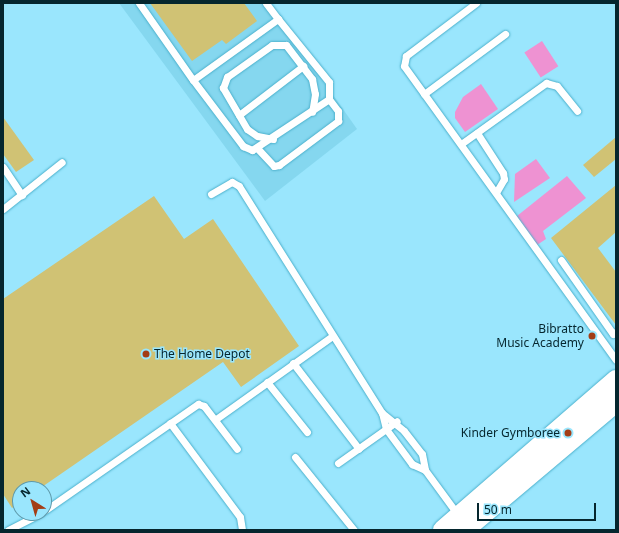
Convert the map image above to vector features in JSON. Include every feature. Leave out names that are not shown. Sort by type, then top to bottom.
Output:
[{"type":"main road","points":[[464,524],[616,380]]},
{"type":"main road","points":[[444,530],[464,524],[616,402]]},
{"type":"lane","points":[[139,3],[193,80],[243,146],[258,150],[271,165],[279,165],[338,121],[338,111],[329,99],[329,82],[266,3]]},
{"type":"lane","points":[[476,3],[403,60],[424,94],[497,191],[616,360]]},
{"type":"lane","points":[[193,80],[278,19]]},
{"type":"lane","points":[[424,94],[505,34]]},
{"type":"lane","points":[[273,139],[252,134],[223,88],[227,77],[279,44],[286,45],[304,66],[315,87],[312,112]]},
{"type":"lane","points":[[239,115],[304,66]]},
{"type":"lane","points":[[461,144],[546,83],[557,86],[576,110]]},
{"type":"lane","points":[[258,150],[329,99]]},
{"type":"lane","points":[[477,133],[503,172],[504,179],[497,191]]},
{"type":"lane","points":[[4,206],[22,195],[62,162]]},
{"type":"lane","points":[[3,167],[22,195]]},
{"type":"lane","points":[[210,194],[232,182],[239,186],[331,337],[382,413],[386,429],[412,464],[425,470]]},
{"type":"lane","points":[[561,260],[615,335]]},
{"type":"lane","points":[[216,419],[331,337]]},
{"type":"lane","points":[[293,363],[359,449]]},
{"type":"lane","points":[[267,382],[307,432]]},
{"type":"lane","points":[[52,505],[200,404],[216,419],[237,449]]},
{"type":"lane","points":[[382,413],[396,421],[422,454],[425,470],[464,524]]},
{"type":"lane","points":[[338,463],[396,421]]},
{"type":"lane","points":[[170,424],[240,517],[242,530]]},
{"type":"lane","points":[[295,457],[354,530]]},
{"type":"lane","points":[[8,530],[18,529],[30,521]]},
{"type":"shaded area","points":[[119,3],[268,3],[357,129],[265,201]]},
{"type":"shaded area","points":[[542,41],[558,66],[541,78],[524,52]]},
{"type":"shaded area","points":[[481,84],[498,109],[465,132],[455,118],[455,112],[463,97]]},
{"type":"shaded area","points":[[536,159],[550,178],[514,202],[515,174]]},
{"type":"shaded area","points":[[567,176],[586,198],[543,231],[546,239],[537,245],[517,216]]},
{"type":"building","points":[[150,3],[244,3],[257,21],[226,44],[222,40],[192,61]]},
{"type":"building","points":[[3,117],[34,160],[16,172],[3,154]]},
{"type":"building","points":[[616,137],[616,159],[594,177],[583,165]]},
{"type":"building","points":[[616,185],[616,232],[598,248],[616,272],[616,325],[551,238]]},
{"type":"building","name":"The Home Depot","points":[[154,196],[184,239],[213,219],[299,346],[241,387],[223,362],[51,481],[12,481],[12,508],[3,494],[3,299]]},
{"type":"place","name":"Bibratto Music Academy","points":[[592,336]]},
{"type":"place","name":"The Home Depot","points":[[146,354]]},
{"type":"place","name":"Kinder Gymboree","points":[[568,433]]}]
